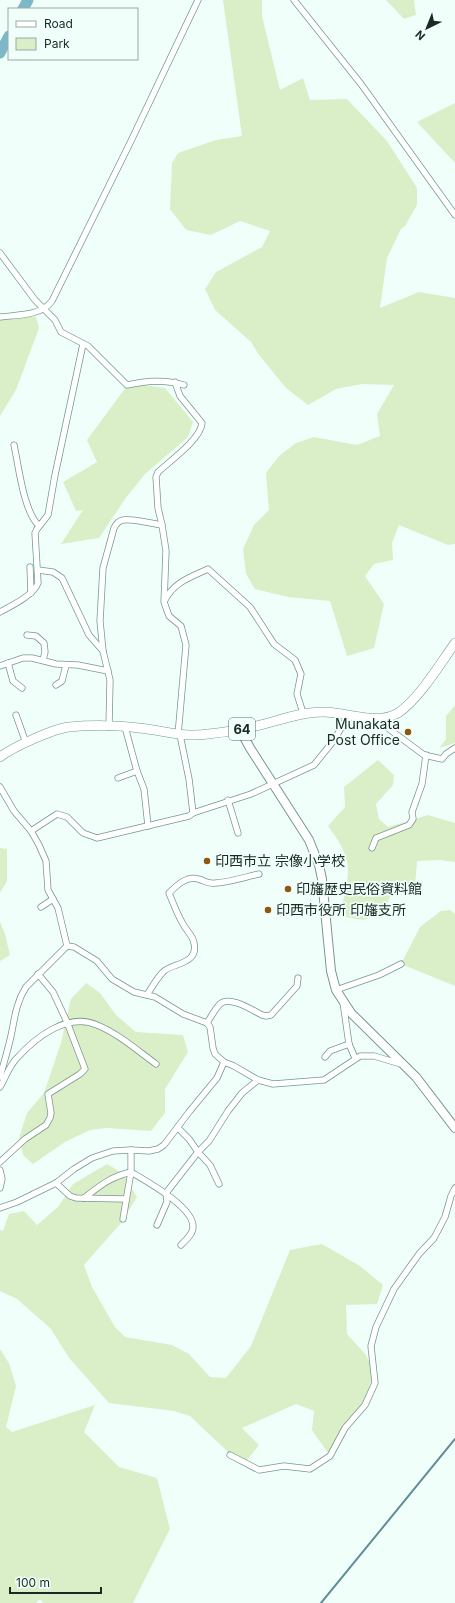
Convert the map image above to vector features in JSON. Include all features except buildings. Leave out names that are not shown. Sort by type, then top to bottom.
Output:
[{"type":"main road","name":"64","points":[[0,757],[26,743],[68,727],[125,727],[179,735],[207,734],[242,729],[303,713],[323,712],[371,718],[391,715],[408,704],[455,643]]},
{"type":"main road","points":[[242,729],[244,737],[308,840],[319,865],[322,879],[331,971],[336,990],[351,1013],[405,1065],[455,1128]]},
{"type":"street","points":[[0,317],[37,312],[48,307],[59,289],[198,0]]},
{"type":"street","points":[[294,0],[361,84],[455,215]]},
{"type":"street","points":[[0,253],[43,309],[56,320],[61,332],[88,346],[127,385],[149,380],[174,382],[184,385]]},
{"type":"street","points":[[0,612],[31,593],[36,588],[38,583],[36,533],[39,526],[48,515],[83,344]]},
{"type":"street","points":[[174,382],[180,396],[202,422],[200,432],[158,472],[156,477],[158,508],[166,551],[164,602],[169,616],[180,626],[186,645],[179,735],[189,779],[193,813]]},
{"type":"street","points":[[14,445],[23,492],[35,521],[39,526]]},
{"type":"street","points":[[109,727],[110,680],[103,651],[100,621],[103,568],[114,528],[122,520],[162,525]]},
{"type":"street","points":[[30,567],[31,593]]},
{"type":"street","points":[[164,602],[171,589],[176,584],[208,569],[250,607],[274,644],[295,660],[301,674],[297,687],[297,694],[303,713]]},
{"type":"street","points":[[38,570],[54,572],[62,578],[89,635],[103,651]]},
{"type":"street","points":[[27,635],[36,636],[44,643],[45,652],[43,660]]},
{"type":"street","points":[[0,666],[23,658],[32,658],[108,671]]},
{"type":"street","points":[[8,663],[13,681],[22,688]]},
{"type":"street","points":[[56,686],[62,681],[66,665]]},
{"type":"street","points":[[16,715],[26,743]]},
{"type":"street","points":[[31,830],[57,814],[67,817],[83,833],[96,838],[189,816],[193,813],[228,800],[250,794],[314,765],[335,739],[348,715]]},
{"type":"street","points":[[371,718],[426,755],[442,758],[455,748]]},
{"type":"street","points":[[125,727],[137,771],[144,789],[148,826]]},
{"type":"street","points":[[372,848],[376,838],[409,825],[413,819],[412,812],[422,784],[426,755]]},
{"type":"street","points":[[118,778],[137,771]]},
{"type":"street","points":[[0,787],[14,811],[31,830],[46,861],[47,884],[62,919],[67,946]]},
{"type":"street","points":[[228,800],[238,833]]},
{"type":"street","points":[[147,995],[164,971],[169,967],[187,960],[193,953],[193,939],[182,924],[169,893],[181,881],[191,878],[198,878],[207,883],[218,883],[259,874]]},
{"type":"street","points":[[41,907],[53,899]]},
{"type":"street","points":[[67,946],[74,948],[97,961],[112,979],[134,992],[155,997],[183,1014],[207,1023],[210,1027],[215,1054],[224,1062],[258,1080],[272,1084],[324,1080],[360,1056],[374,1056],[405,1065]]},
{"type":"street","points":[[0,1077],[12,1032],[16,1008],[24,990],[67,946]]},
{"type":"street","points":[[336,990],[379,975],[401,964]]},
{"type":"street","points":[[0,1162],[25,1139],[46,1125],[51,1113],[48,1094],[84,1071],[85,1066],[53,992],[38,974]]},
{"type":"street","points":[[207,1023],[220,1004],[225,1001],[230,1001],[262,1015],[271,1015],[297,986],[298,978]]},
{"type":"street","points":[[343,1002],[349,1044],[355,1058]]},
{"type":"street","points":[[0,1086],[17,1058],[27,1048],[56,1027],[67,1022],[97,1024],[156,1064]]},
{"type":"street","points":[[325,1057],[330,1052],[349,1044]]},
{"type":"street","points":[[0,1208],[17,1202],[56,1183],[74,1169],[92,1158],[113,1151],[149,1151],[158,1149],[164,1145],[189,1112],[218,1078],[224,1062]]},
{"type":"street","points":[[157,1225],[167,1202],[166,1193],[198,1152],[209,1141],[228,1111],[242,1093],[258,1080]]},
{"type":"street","points":[[178,1128],[210,1165],[219,1184]]},
{"type":"street","points":[[123,1219],[125,1199],[131,1172],[131,1150]]},
{"type":"street","points":[[0,1170],[2,1179],[0,1188]]},
{"type":"street","points":[[84,1198],[102,1183],[113,1177],[131,1172],[166,1193],[182,1207],[193,1223],[193,1228],[190,1235],[181,1245]]},
{"type":"street","points":[[56,1183],[70,1196],[76,1198],[125,1199]]},
{"type":"street","points":[[230,1455],[259,1470],[284,1466],[310,1469],[330,1456],[345,1428],[365,1405],[375,1383],[371,1346],[376,1327],[394,1289],[419,1254],[434,1238],[445,1217],[455,1188]]},
{"type":"green space","points":[[223,0],[262,0],[262,16],[280,90],[303,78],[310,100],[347,99],[387,141],[417,188],[417,205],[405,226],[401,229],[387,258],[380,308],[419,292],[455,298],[455,544],[448,545],[399,525],[392,543],[393,560],[374,564],[365,576],[384,604],[374,648],[347,656],[330,601],[288,597],[255,589],[246,574],[243,549],[254,525],[269,510],[266,473],[279,456],[296,443],[314,437],[357,445],[380,436],[377,414],[394,385],[362,384],[336,389],[308,405],[286,388],[259,355],[251,342],[215,310],[205,289],[216,272],[262,247],[270,231],[240,221],[211,235],[186,230],[170,209],[172,163],[178,153],[216,140],[242,136]]},
{"type":"green space","points":[[386,0],[414,0],[416,15],[404,19]]},
{"type":"green space","points":[[455,103],[455,163],[417,122]]},
{"type":"green space","points":[[0,314],[36,317],[39,328],[16,390],[0,416]]},
{"type":"green space","points":[[129,383],[165,388],[193,422],[188,437],[145,474],[125,499],[99,538],[61,544],[83,510],[76,511],[63,482],[97,462],[87,440]]},
{"type":"green space","points":[[455,705],[455,743],[439,748],[446,739],[446,716]]},
{"type":"green space","points":[[378,760],[394,775],[393,785],[376,804],[379,819],[388,827],[428,815],[455,823],[455,862],[440,860],[417,861],[415,886],[393,887],[384,914],[363,920],[339,916],[346,887],[348,864],[341,845],[328,826],[345,807],[344,787]]},
{"type":"green space","points":[[0,848],[7,849],[7,881],[0,893]]},
{"type":"green space","points":[[450,910],[455,914],[455,986],[401,964],[420,927],[441,911]]},
{"type":"green space","points":[[0,922],[5,934],[10,955],[0,961]]},
{"type":"green space","points":[[86,983],[100,993],[116,1015],[136,1032],[183,1035],[188,1052],[165,1089],[165,1113],[151,1131],[106,1128],[90,1130],[65,1142],[33,1164],[23,1155],[19,1138],[27,1113],[44,1093],[61,1043],[71,999]]},
{"type":"green space","points":[[107,1164],[122,1173],[137,1197],[121,1223],[84,1265],[92,1287],[115,1327],[125,1337],[172,1345],[189,1354],[210,1377],[226,1378],[251,1346],[290,1250],[322,1244],[360,1266],[383,1285],[377,1304],[346,1305],[347,1334],[366,1355],[374,1372],[365,1399],[330,1456],[312,1430],[314,1411],[296,1404],[242,1428],[259,1445],[244,1464],[227,1451],[190,1416],[174,1411],[109,1403],[70,1359],[50,1328],[17,1299],[0,1291],[0,1230],[3,1231],[9,1214],[24,1211],[37,1225],[58,1207],[73,1184]]},
{"type":"green space","points":[[0,1349],[9,1363],[16,1386],[6,1427],[12,1432],[95,1405],[84,1432],[119,1467],[157,1478],[170,1529],[133,1603],[43,1603],[40,1599],[36,1603],[0,1603]]},
{"type":"waterway","points":[[24,8],[28,0]]},
{"type":"waterway","points":[[0,53],[8,38]]},
{"type":"waterway","points":[[321,1603],[455,1439]]},
{"type":"place","name":"Munakata Post Office","points":[[408,732]]},
{"type":"place","name":"印西市立 宗像小学校","points":[[207,861]]},
{"type":"place","name":"印旛歴史民俗資料館","points":[[288,889]]},
{"type":"place","name":"印西市役所 印旛支所","points":[[268,910]]}]
